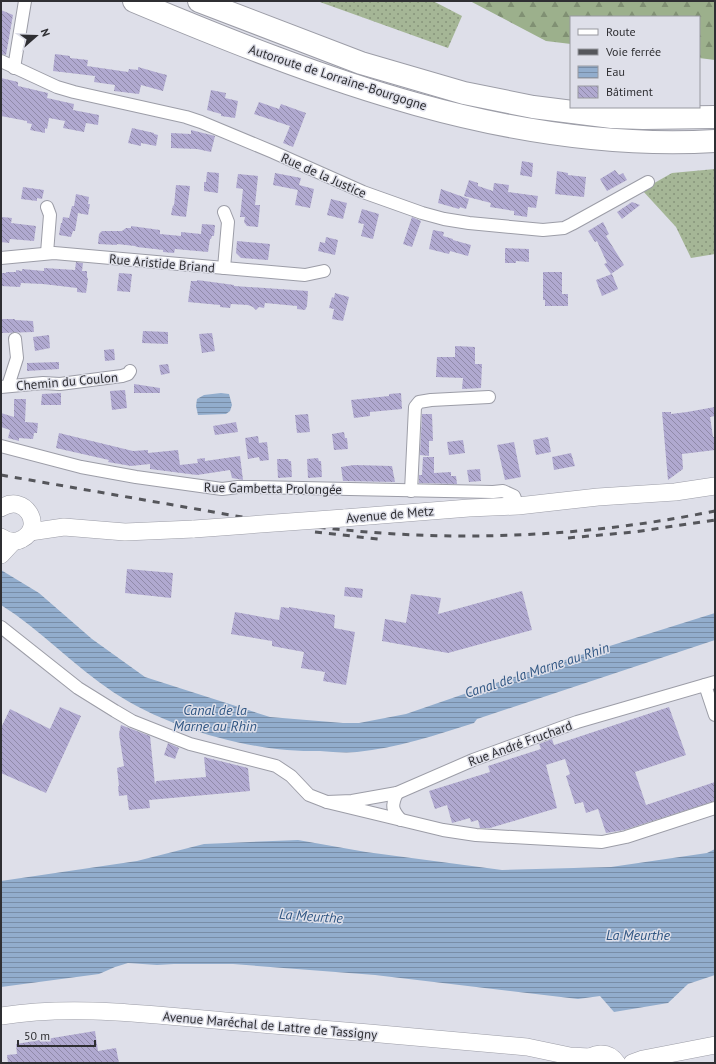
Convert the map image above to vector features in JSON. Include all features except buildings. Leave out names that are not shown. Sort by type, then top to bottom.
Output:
[{"type":"highway","name":"Autoroute de Lorraine-Bourgogne","points":[[134,1],[225,39],[315,72],[374,92],[471,118],[537,132],[612,140],[683,142],[715,141]]},
{"type":"highway","name":"Autoroute de Lorraine-Bourgogne","points":[[199,1],[361,63],[464,93],[533,107],[605,116],[643,118],[715,117]]},
{"type":"main road","name":"Avenue de Metz","points":[[30,532],[64,527],[125,532],[194,529],[468,508],[518,506],[598,497],[675,492],[715,486]]},
{"type":"main road","name":"Avenue de Metz","points":[[1,508],[12,503],[19,504],[30,513],[64,527]]},
{"type":"main road","points":[[1,555],[7,540],[19,541],[30,532],[32,519],[30,513]]},
{"type":"main road","name":"Avenue Maréchal de Lattre de Tassigny","points":[[1,1016],[48,1011],[109,1012],[527,1047],[586,1060],[595,1054],[603,1054],[610,1056],[617,1063]]},
{"type":"main road","points":[[632,1063],[643,1059],[715,1045]]},
{"type":"main road","name":"Avenue Maréchal de Lattre de Tassigny","points":[[539,1050],[560,1063]]},
{"type":"street","points":[[14,68],[25,1]]},
{"type":"street","name":"Rue de la Justice","points":[[1,61],[57,87],[186,117],[201,122],[375,197],[444,219],[554,230],[564,228],[572,224],[648,182]]},
{"type":"street","points":[[47,253],[50,215],[48,207]]},
{"type":"street","points":[[224,212],[228,222],[224,268]]},
{"type":"street","name":"Rue Aristide Briand","points":[[1,258],[47,253],[305,276],[324,271]]},
{"type":"street","points":[[4,387],[17,358],[15,339]]},
{"type":"street","name":"Chemin du Coulon","points":[[4,387],[43,382],[60,384],[122,376],[130,371]]},
{"type":"street","points":[[411,491],[415,407],[419,402],[489,397]]},
{"type":"street","name":"Rue Gambetta Prolongée","points":[[1,446],[81,467],[196,486],[222,489],[253,487],[411,491],[503,491],[514,496],[518,506]]},
{"type":"street","name":"Rue André Fruchard","points":[[1,627],[78,688],[121,714],[160,733],[190,744],[276,766],[291,776],[309,795],[326,802],[401,820],[476,835],[602,842],[626,838],[715,808]]},
{"type":"street","points":[[710,683],[715,715]]},
{"type":"street","name":"Rue André Fruchard","points":[[326,802],[352,801],[397,793],[473,760],[577,722],[710,683]]},
{"type":"street","points":[[397,793],[392,802],[392,807],[401,820]]},
{"type":"green space","points":[[317,1],[433,1],[462,16],[448,48]]},
{"type":"green space","points":[[470,1],[715,1],[715,60],[700,58],[700,16],[570,16],[570,44],[546,41]]},
{"type":"green space","points":[[715,169],[715,254],[691,258],[676,227],[642,190],[672,173]]},
{"type":"water","points":[[221,393],[229,394],[232,405],[230,411],[226,414],[198,415],[196,406],[197,399],[204,395]]},
{"type":"water","name":"Canal de la Marne au Rhin","points":[[1,570],[39,593],[92,639],[145,677],[270,717],[359,723],[406,714],[549,665],[715,613],[715,640],[477,719],[474,723],[416,740],[357,752],[287,750],[243,743],[197,731],[152,714],[113,692],[85,671],[30,625],[1,605]]},
{"type":"water","name":"La Meurthe","points":[[298,840],[366,852],[502,870],[611,867],[707,853],[715,849],[715,975],[688,984],[668,1003],[614,1012],[600,996],[578,999],[375,975],[233,964],[157,965],[128,963],[99,974],[1,987],[1,881],[137,861],[204,844]]},
{"type":"railway","points":[[1,475],[265,521],[340,530],[416,535],[491,536],[566,532],[641,524],[715,511]]},
{"type":"railway","points":[[568,538],[634,532],[715,520]]},
{"type":"railway","points":[[315,532],[378,539]]}]
